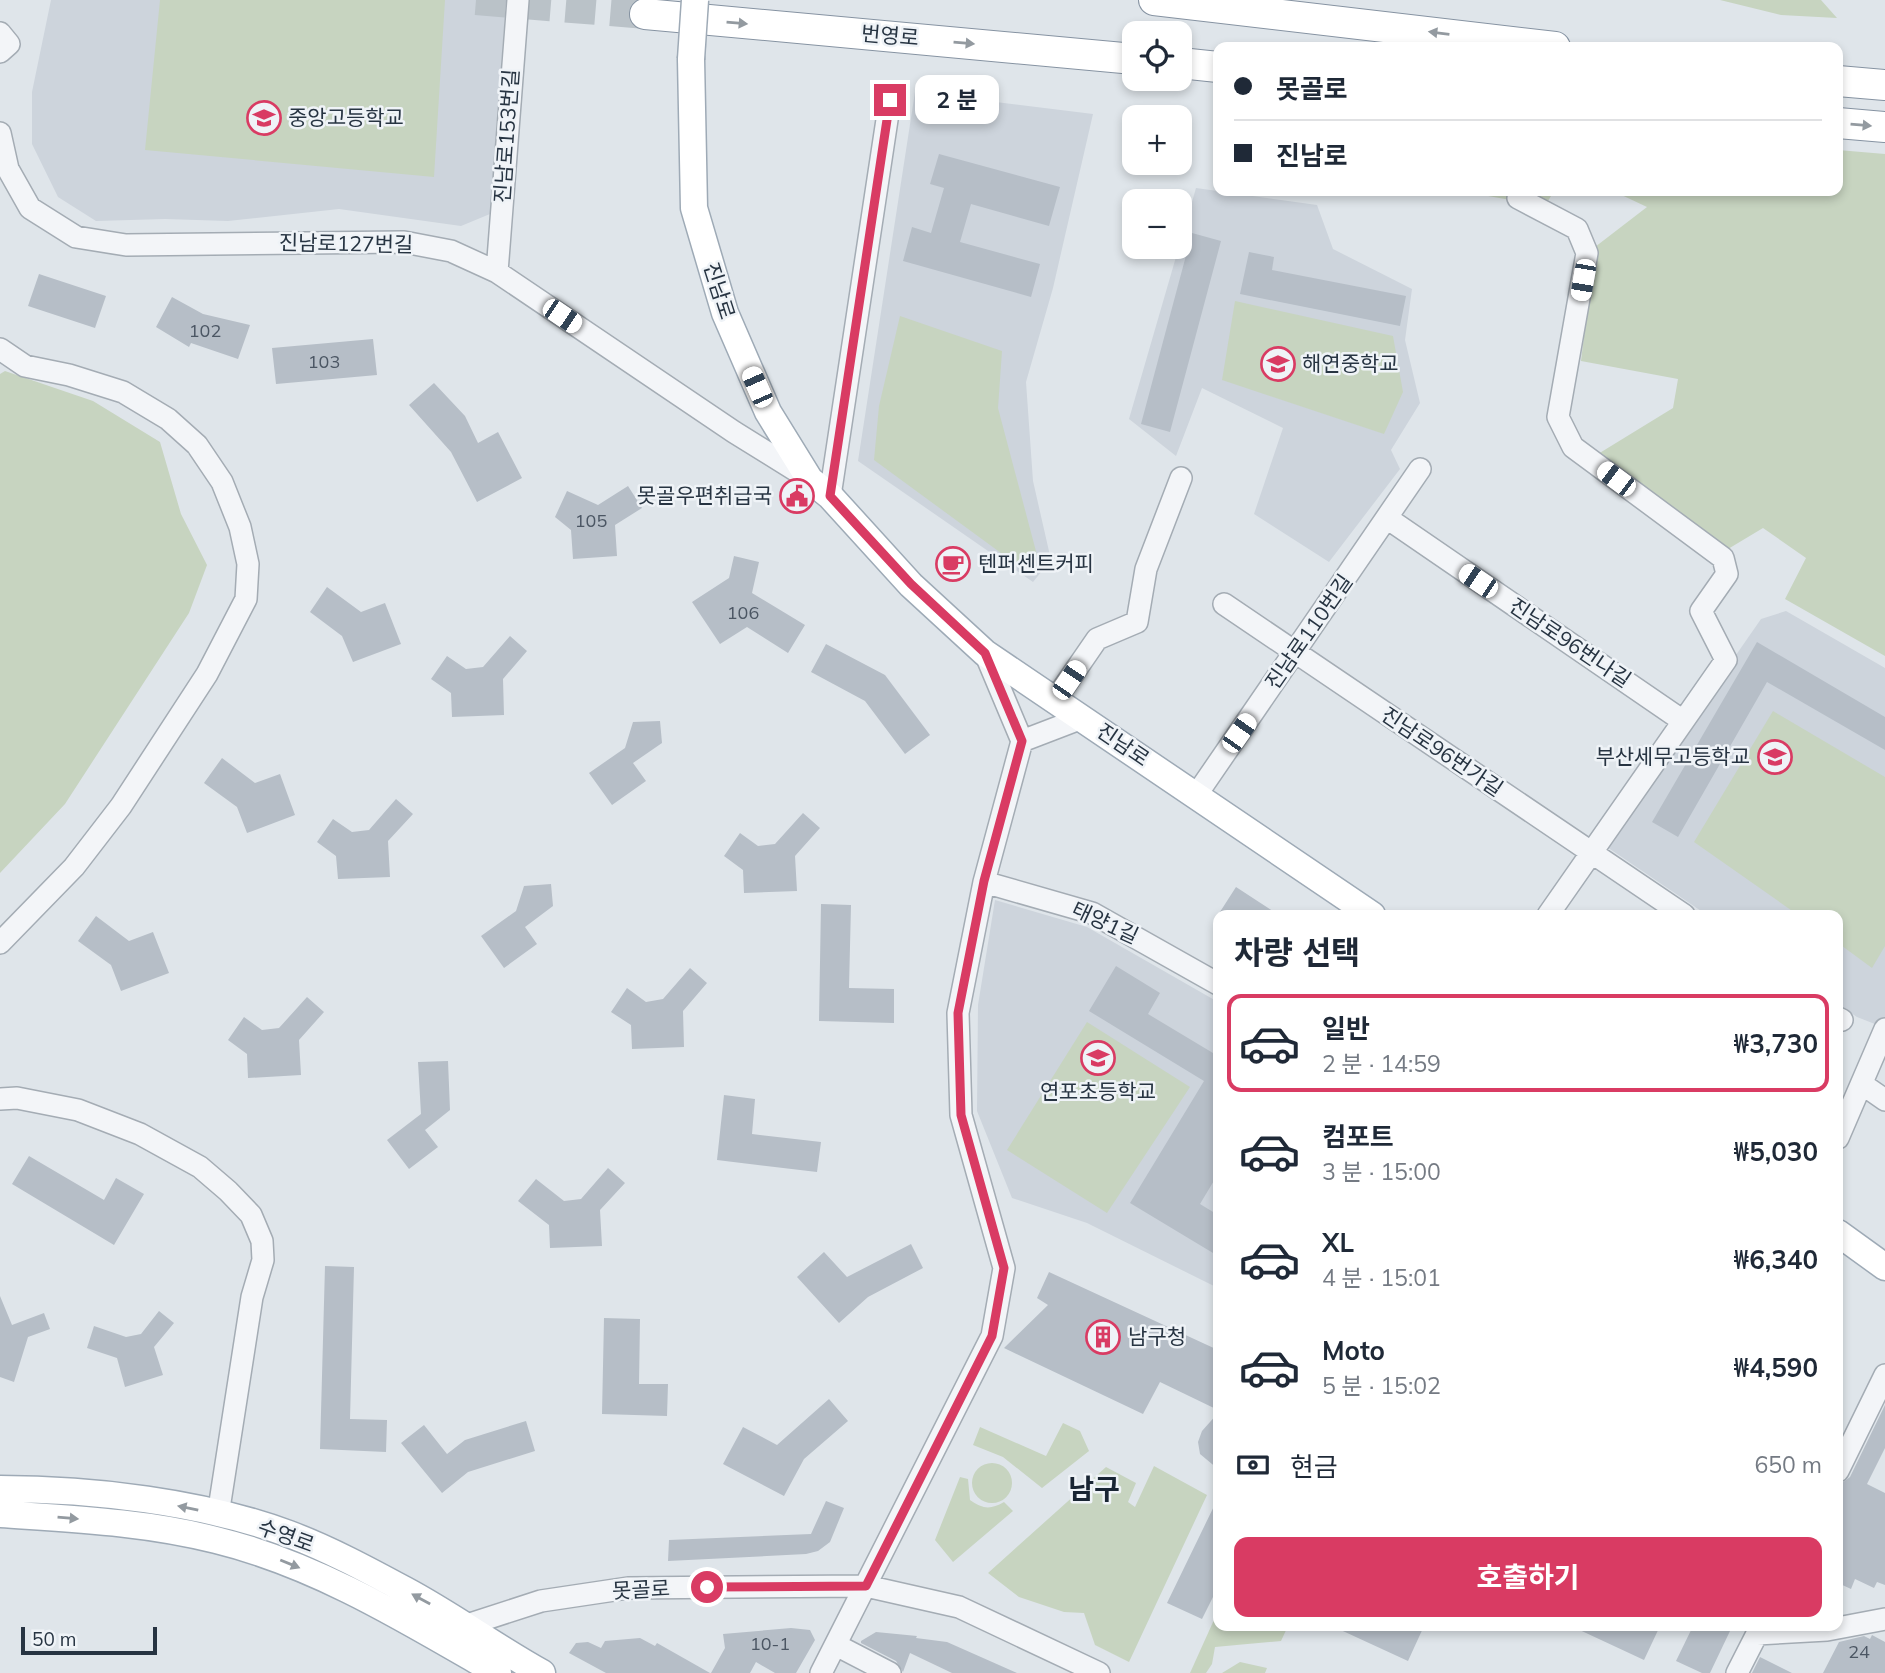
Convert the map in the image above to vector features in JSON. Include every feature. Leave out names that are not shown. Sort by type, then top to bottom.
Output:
[{"type":"highway","points":[[1154,0],[1512,42]]},
{"type":"highway","name":"번영로","points":[[645,14],[1122,58]]},
{"type":"highway","points":[[1192,64],[1213,66]]},
{"type":"highway","points":[[1843,81],[1885,85]]},
{"type":"highway","points":[[1843,123],[1885,127]]},
{"type":"main road","name":"진남로","points":[[695,0],[691,59],[694,208],[725,313],[768,412],[820,488],[911,584],[985,653],[1366,910]]},
{"type":"main road","points":[[1843,1237],[1885,1266]]},
{"type":"main road","name":"수영로","points":[[0,1489],[60,1490],[169,1504],[288,1534],[403,1589],[542,1673]]},
{"type":"main road","name":"수영로","points":[[0,1514],[72,1518],[215,1539],[258,1552],[343,1587],[422,1627],[498,1673]]},
{"type":"street","name":"진남로153번길","points":[[497,272],[518,0]]},
{"type":"street","points":[[0,33],[9,44],[0,52]]},
{"type":"street","points":[[1843,81],[1885,77]]},
{"type":"street","points":[[820,488],[890,100]]},
{"type":"street","name":"진남로127번길","points":[[0,133],[8,169],[30,208],[76,237],[127,245],[404,242],[451,251],[497,272],[820,488]]},
{"type":"street","points":[[1518,198],[1577,229],[1587,253],[1558,417],[1573,447],[1723,558],[1727,574],[1701,611],[1726,660],[1551,910]]},
{"type":"street","points":[[0,349],[25,366],[69,375],[123,391],[168,419],[197,445],[222,482],[240,527],[248,564],[246,599],[207,674],[128,795],[74,867],[0,943]]},
{"type":"street","name":"진남로110번길","points":[[1197,794],[1420,469]]},
{"type":"street","points":[[1055,700],[1097,639],[1137,622],[1146,569],[1181,478]]},
{"type":"street","name":"진남로96번나길","points":[[1387,518],[1683,721]]},
{"type":"street","name":"진남로96번가길","points":[[1224,604],[1677,910]]},
{"type":"street","points":[[821,1673],[992,1336],[1004,1268],[961,1115],[958,1013],[984,881],[1022,741],[985,653]]},
{"type":"street","points":[[1022,741],[1082,718]]},
{"type":"street","name":"태양1길","points":[[984,881],[1092,913],[1213,981]]},
{"type":"street","points":[[1843,1127],[1885,1029]]},
{"type":"street","points":[[1862,1084],[1885,1100]]},
{"type":"street","points":[[0,1099],[17,1098],[78,1110],[140,1134],[200,1167],[251,1215],[262,1241],[263,1260],[252,1297],[218,1515]]},
{"type":"street","points":[[1843,1454],[1885,1376]]},
{"type":"street","name":"못골로","points":[[422,1627],[464,1626],[541,1601],[628,1588],[866,1586],[959,1607],[1099,1673]]},
{"type":"street","points":[[1843,1627],[1885,1619]]},
{"type":"street","points":[[1737,1673],[1758,1631]]},
{"type":"street","points":[[836,1645],[890,1673]]},
{"type":"shaded area","name":"중앙고등학교","points":[[51,0],[506,0],[490,214],[461,226],[339,209],[228,221],[96,221],[58,197],[32,144],[32,92]]},
{"type":"shaded area","points":[[915,92],[1093,114],[1053,288],[1026,382],[1033,481],[1051,560],[1033,582],[858,461]]},
{"type":"shaded area","name":"해연중학교","points":[[1196,188],[1213,190],[1213,196],[1253,196],[1317,205],[1333,249],[1412,289],[1405,340],[1420,403],[1391,450],[1400,469],[1329,562],[1254,514],[1283,428],[1202,388],[1176,456],[1129,419],[1175,259],[1192,259],[1192,202]]},
{"type":"shaded area","name":"부산세무고등학교","points":[[1786,611],[1885,668],[1885,1028],[1857,1017],[1843,1007],[1843,910],[1700,910],[1604,845],[1761,619]]},
{"type":"shaded area","name":"연포초등학교","points":[[995,900],[1087,927],[1213,999],[1213,1286],[1087,1223],[1012,1198],[977,1111],[978,1005]]},
{"type":"green space","points":[[160,0],[445,0],[434,177],[145,150]]},
{"type":"green space","points":[[1720,0],[1821,0],[1837,18],[1781,15]]},
{"type":"green space","points":[[1843,150],[1885,154],[1885,656],[1785,599],[1806,558],[1763,528],[1728,549],[1598,454],[1673,408],[1678,379],[1581,361],[1595,247],[1647,207],[1624,196],[1843,196]]},
{"type":"green space","points":[[1488,196],[1551,196],[1545,206]]},
{"type":"green space","points":[[1235,301],[1393,336],[1403,392],[1384,434],[1222,380]]},
{"type":"green space","points":[[900,316],[1002,351],[998,408],[1037,555],[1024,570],[874,460],[879,406]]},
{"type":"green space","points":[[5,371],[93,401],[160,442],[181,514],[207,565],[189,613],[65,804],[0,873],[0,374]]},
{"type":"green space","points":[[1773,711],[1885,777],[1885,946],[1872,968],[1843,947],[1843,910],[1791,910],[1694,842]]},
{"type":"green space","points":[[1087,1022],[1190,1087],[1107,1213],[1007,1150]]},
{"type":"green space","points":[[1063,1423],[1080,1431],[1089,1451],[1042,1488],[1003,1457],[973,1445],[980,1427],[1046,1456]]},
{"type":"green space","points":[[992,1463],[1006,1469],[1012,1483],[1006,1497],[992,1503],[978,1497],[972,1483],[978,1469]]},
{"type":"green space","points":[[1154,1466],[1207,1495],[1129,1662],[1095,1645],[1084,1613],[1064,1612],[1019,1597],[988,1573],[1106,1467],[1136,1483],[1128,1502],[1135,1507]]},
{"type":"green space","points":[[960,1477],[968,1479],[970,1500],[983,1507],[1004,1502],[1013,1511],[953,1562],[935,1540]]},
{"type":"green space","points":[[1213,1622],[1213,1631],[1286,1631],[1281,1641],[1215,1647],[1212,1664],[1206,1673],[1190,1673]]},
{"type":"green space","points":[[1240,1662],[1267,1668],[1265,1673],[1222,1673]]},
{"type":"building","points":[[939,154],[1060,187],[1049,226],[971,204],[960,242],[1040,264],[1031,297],[903,261],[912,227],[931,233],[944,188],[930,184]]},
{"type":"building","points":[[1192,233],[1221,241],[1170,432],[1141,424],[1185,259],[1192,259]]},
{"type":"building","points":[[1249,252],[1274,257],[1272,270],[1406,296],[1400,326],[1240,294]]},
{"type":"building","points":[[39,274],[106,296],[95,328],[28,306]]},
{"type":"building","points":[[172,297],[203,314],[250,325],[238,359],[191,343],[189,347],[156,327]]},
{"type":"building","points":[[373,339],[377,375],[276,384],[272,348]]},
{"type":"building","points":[[434,383],[465,416],[478,443],[498,432],[522,478],[477,502],[451,452],[409,405]]},
{"type":"building","points":[[628,486],[642,508],[615,525],[617,556],[573,559],[571,530],[555,517],[567,491],[598,505]]},
{"type":"building","points":[[734,556],[759,562],[752,593],[805,625],[788,653],[747,627],[720,644],[692,602],[729,578]]},
{"type":"building","points":[[327,587],[361,612],[385,603],[401,644],[353,662],[342,636],[310,612]]},
{"type":"building","points":[[510,636],[527,651],[503,679],[504,715],[452,717],[451,693],[431,679],[447,656],[466,669],[483,667]]},
{"type":"building","points":[[1757,642],[1885,717],[1885,750],[1767,682],[1678,837],[1652,822]]},
{"type":"building","points":[[826,644],[885,675],[930,735],[905,754],[865,701],[811,672]]},
{"type":"building","points":[[660,721],[662,743],[633,763],[646,781],[612,805],[589,773],[625,748],[633,722]]},
{"type":"building","points":[[222,758],[255,783],[280,774],[295,815],[247,833],[237,807],[204,783]]},
{"type":"building","points":[[396,799],[413,814],[388,841],[390,877],[338,879],[336,856],[317,842],[333,819],[352,832],[369,830]]},
{"type":"building","points":[[803,813],[820,828],[795,856],[797,891],[744,893],[743,870],[724,856],[740,833],[758,846],[775,844]]},
{"type":"building","points":[[551,884],[553,906],[525,927],[537,944],[504,968],[481,936],[516,911],[524,886]]},
{"type":"building","points":[[1236,887],[1271,910],[1221,910]]},
{"type":"building","points":[[821,904],[851,905],[849,988],[894,989],[894,1023],[819,1021]]},
{"type":"building","points":[[96,916],[129,941],[153,932],[169,973],[121,991],[111,965],[78,941]]},
{"type":"building","points":[[1116,966],[1160,993],[1148,1014],[1213,1053],[1213,1182],[1200,1204],[1213,1212],[1213,1253],[1130,1203],[1204,1081],[1089,1011]]},
{"type":"building","points":[[690,968],[707,983],[683,1011],[684,1047],[632,1049],[631,1025],[611,1012],[627,988],[646,1002],[663,999]]},
{"type":"building","points":[[307,997],[324,1012],[299,1040],[301,1075],[248,1078],[247,1054],[228,1040],[244,1017],[262,1030],[279,1028]]},
{"type":"building","points":[[448,1061],[450,1110],[425,1130],[438,1147],[409,1169],[387,1140],[421,1114],[418,1062]]},
{"type":"building","points":[[724,1095],[755,1099],[752,1134],[821,1142],[817,1172],[717,1160]]},
{"type":"building","points":[[29,1156],[104,1200],[116,1178],[144,1194],[114,1245],[12,1184]]},
{"type":"building","points":[[608,1168],[625,1183],[600,1210],[602,1246],[550,1248],[549,1225],[518,1201],[536,1179],[564,1201],[581,1199]]},
{"type":"building","points":[[911,1244],[923,1268],[868,1297],[839,1323],[797,1277],[824,1252],[847,1277]]},
{"type":"building","points":[[325,1266],[354,1267],[350,1419],[387,1420],[386,1452],[320,1449]]},
{"type":"building","name":"남구청","points":[[1049,1272],[1213,1348],[1213,1408],[1160,1382],[1143,1414],[1004,1348],[1048,1305],[1037,1298]]},
{"type":"building","points":[[0,1296],[12,1325],[44,1313],[50,1329],[28,1337],[14,1382],[0,1377]]},
{"type":"building","points":[[159,1311],[174,1323],[154,1347],[163,1375],[125,1387],[117,1358],[87,1348],[94,1326],[126,1337],[141,1334]]},
{"type":"building","points":[[604,1318],[640,1319],[639,1384],[668,1384],[667,1416],[602,1414]]},
{"type":"building","points":[[829,1399],[848,1421],[804,1459],[784,1496],[723,1464],[743,1427],[777,1445]]},
{"type":"building","points":[[1885,1405],[1885,1448],[1867,1484],[1885,1493],[1885,1585],[1877,1582],[1874,1588],[1855,1579],[1851,1589],[1843,1585],[1843,1482],[1850,1477]]},
{"type":"building","points":[[1213,1419],[1213,1465],[1200,1454],[1198,1442],[1202,1431]]},
{"type":"building","points":[[526,1421],[535,1451],[468,1472],[442,1493],[401,1443],[424,1425],[447,1454],[465,1440]]},
{"type":"building","points":[[826,1501],[844,1508],[830,1542],[818,1551],[806,1554],[668,1561],[669,1540],[811,1534]]},
{"type":"building","points":[[1213,1508],[1213,1597],[1202,1619],[1167,1603]]},
{"type":"building","points":[[791,1628],[810,1630],[815,1640],[796,1673],[775,1673],[756,1662],[750,1673],[711,1673],[725,1648],[723,1634]]},
{"type":"building","points":[[1343,1631],[1422,1631],[1408,1661]]},
{"type":"building","points":[[1582,1631],[1658,1631],[1644,1660]]},
{"type":"building","points":[[1691,1631],[1730,1631],[1710,1673],[1702,1673],[1676,1661]]},
{"type":"building","points":[[876,1632],[947,1642],[1017,1673],[952,1673],[910,1653],[903,1672],[896,1661],[861,1643]]},
{"type":"building","points":[[1872,1635],[1885,1642],[1885,1673],[1823,1673],[1839,1642],[1864,1636],[1870,1639]]},
{"type":"building","points":[[640,1638],[655,1646],[657,1643],[710,1673],[606,1673],[569,1653],[576,1643],[588,1642],[601,1648],[605,1641]]},
{"type":"building","points":[[1760,1657],[1792,1673],[1752,1673]]},
{"type":"tunnel","points":[[476,0],[645,14]]},
{"type":"place","name":"중앙고등학교","points":[[264,118]]},
{"type":"place","name":"해연중학교","points":[[1278,364]]},
{"type":"place","name":"못골우편취급국","points":[[797,496]]},
{"type":"place","name":"텐퍼센트커피","points":[[953,564]]},
{"type":"place","name":"부산세무고등학교","points":[[1775,757]]},
{"type":"place","name":"연포초등학교","points":[[1098,1058]]},
{"type":"place","name":"남구청","points":[[1103,1337]]},
{"type":"district","name":"남구","points":[[1094,1489]]},
{"type":"route","points":[[707,1587],[866,1586],[992,1336],[1004,1268],[961,1115],[958,1013],[984,881],[1022,741],[985,653],[911,584],[830,496],[890,100]]}]
